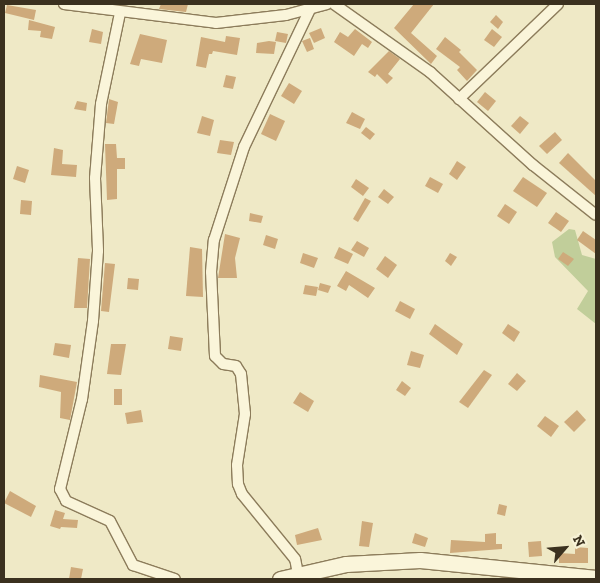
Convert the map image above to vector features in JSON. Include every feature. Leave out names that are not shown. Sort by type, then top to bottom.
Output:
[{"type":"street","points":[[64,4],[120,13],[216,24],[286,15],[327,4]]},
{"type":"street","points":[[459,99],[558,4]]},
{"type":"street","points":[[341,6],[430,72],[459,99],[596,215]]},
{"type":"street","points":[[299,576],[289,550],[242,494],[238,484],[237,465],[245,414],[242,381],[236,366],[223,364],[215,356],[211,272],[214,240],[244,148],[311,7]]},
{"type":"street","points":[[120,13],[102,104],[95,178],[98,251],[92,321],[82,399],[60,489],[66,501],[110,521],[133,565],[174,579]]},
{"type":"street","points":[[280,579],[346,564],[420,560],[596,578]]},
{"type":"green space","points":[[569,229],[575,230],[582,255],[596,259],[596,324],[577,309],[588,291],[555,257],[552,242]]},
{"type":"building","points":[[161,4],[188,4],[186,12],[159,9]]},
{"type":"building","points":[[414,4],[434,4],[411,33],[437,56],[431,64],[394,28]]},
{"type":"building","points":[[7,5],[36,10],[34,20],[5,13]]},
{"type":"building","points":[[496,15],[503,22],[498,29],[490,22]]},
{"type":"building","points":[[29,20],[55,27],[52,39],[40,37],[41,31],[28,30]]},
{"type":"building","points":[[321,28],[325,38],[314,43],[309,33]]},
{"type":"building","points":[[92,29],[103,32],[101,44],[89,42]]},
{"type":"building","points":[[355,29],[372,42],[368,48],[362,44],[354,56],[334,42],[340,32],[348,37]]},
{"type":"building","points":[[492,29],[502,37],[494,47],[484,40]]},
{"type":"building","points":[[277,32],[288,34],[286,43],[275,41]]},
{"type":"building","points":[[140,34],[167,40],[162,63],[141,59],[139,66],[130,64]]},
{"type":"building","points":[[226,36],[240,38],[237,55],[213,51],[212,54],[209,54],[206,68],[196,66],[201,37],[225,42]]},
{"type":"building","points":[[445,37],[461,50],[459,52],[477,70],[467,81],[457,70],[460,67],[436,49]]},
{"type":"building","points":[[310,38],[314,49],[307,52],[302,41]]},
{"type":"building","points":[[276,42],[274,54],[256,53],[257,43]]},
{"type":"building","points":[[389,51],[400,59],[388,74],[393,78],[387,84],[377,74],[375,77],[368,72]]},
{"type":"building","points":[[226,75],[236,77],[233,89],[223,87]]},
{"type":"building","points":[[289,83],[302,91],[294,104],[281,96]]},
{"type":"building","points":[[485,92],[496,101],[488,111],[477,102]]},
{"type":"building","points":[[109,99],[118,102],[114,124],[106,123]]},
{"type":"building","points":[[77,101],[87,103],[86,111],[74,109]]},
{"type":"building","points":[[352,112],[365,119],[360,129],[346,123]]},
{"type":"building","points":[[270,114],[285,121],[276,141],[261,134]]},
{"type":"building","points":[[202,116],[214,120],[210,136],[197,133]]},
{"type":"building","points":[[520,116],[529,123],[520,134],[511,126]]},
{"type":"building","points":[[366,127],[375,134],[370,140],[361,133]]},
{"type":"building","points":[[555,132],[562,140],[547,154],[539,146]]},
{"type":"building","points":[[220,140],[234,142],[231,155],[217,153]]},
{"type":"building","points":[[105,144],[116,144],[117,158],[125,158],[125,169],[117,169],[117,199],[107,200]]},
{"type":"building","points":[[54,148],[63,150],[62,164],[77,165],[76,177],[51,175]]},
{"type":"building","points":[[568,153],[596,181],[596,196],[559,163]]},
{"type":"building","points":[[457,161],[466,167],[457,180],[449,174]]},
{"type":"building","points":[[17,166],[29,170],[25,183],[13,179]]},
{"type":"building","points":[[430,177],[443,184],[438,193],[425,186]]},
{"type":"building","points":[[523,177],[547,193],[537,207],[513,191]]},
{"type":"building","points":[[356,179],[369,188],[363,196],[351,187]]},
{"type":"building","points":[[384,189],[394,197],[388,204],[378,197]]},
{"type":"building","points":[[365,198],[371,201],[358,222],[353,219]]},
{"type":"building","points":[[21,200],[32,201],[31,215],[20,214]]},
{"type":"building","points":[[505,204],[517,212],[509,224],[497,216]]},
{"type":"building","points":[[556,212],[569,221],[561,232],[548,223]]},
{"type":"building","points":[[250,213],[263,216],[261,223],[249,221]]},
{"type":"building","points":[[583,231],[596,240],[596,254],[577,240]]},
{"type":"building","points":[[225,234],[240,238],[235,258],[237,278],[218,278]]},
{"type":"building","points":[[266,235],[278,239],[275,249],[263,245]]},
{"type":"building","points":[[357,241],[369,248],[364,257],[351,250]]},
{"type":"building","points":[[190,247],[202,249],[203,297],[186,296]]},
{"type":"building","points":[[339,247],[353,254],[348,264],[334,258]]},
{"type":"building","points":[[563,252],[574,259],[568,266],[558,259]]},
{"type":"building","points":[[303,253],[318,258],[314,268],[300,263]]},
{"type":"building","points":[[450,253],[457,257],[451,266],[445,261]]},
{"type":"building","points":[[385,256],[397,265],[388,278],[376,269]]},
{"type":"building","points":[[78,258],[90,259],[87,308],[74,308]]},
{"type":"building","points":[[105,263],[115,264],[109,312],[101,311]]},
{"type":"building","points":[[346,271],[375,288],[368,298],[349,285],[346,291],[337,286]]},
{"type":"building","points":[[128,278],[139,279],[138,290],[127,289]]},
{"type":"building","points":[[320,283],[331,286],[328,293],[318,290]]},
{"type":"building","points":[[305,285],[318,287],[316,296],[303,294]]},
{"type":"building","points":[[400,301],[415,309],[410,319],[395,311]]},
{"type":"building","points":[[435,324],[463,344],[457,355],[429,334]]},
{"type":"building","points":[[508,324],[520,332],[514,342],[502,333]]},
{"type":"building","points":[[170,336],[183,338],[181,351],[168,349]]},
{"type":"building","points":[[55,343],[71,345],[69,358],[53,355]]},
{"type":"building","points":[[111,344],[126,344],[121,375],[107,374]]},
{"type":"building","points":[[411,351],[424,355],[420,368],[407,365]]},
{"type":"building","points":[[484,370],[492,375],[468,408],[459,402]]},
{"type":"building","points":[[517,373],[526,381],[517,391],[508,384]]},
{"type":"building","points":[[40,375],[77,382],[70,420],[60,418],[61,392],[39,387]]},
{"type":"building","points":[[402,381],[411,388],[405,396],[396,390]]},
{"type":"building","points":[[114,389],[122,389],[122,405],[114,405]]},
{"type":"building","points":[[300,392],[314,401],[308,412],[293,403]]},
{"type":"building","points":[[141,410],[143,422],[127,424],[125,413]]},
{"type":"building","points":[[577,410],[586,420],[574,432],[564,422]]},
{"type":"building","points":[[545,416],[559,426],[551,437],[537,426]]},
{"type":"building","points":[[10,491],[36,506],[31,517],[4,503]]},
{"type":"building","points":[[499,504],[507,506],[505,516],[497,514]]},
{"type":"building","points":[[55,510],[65,513],[63,519],[78,520],[77,528],[61,527],[60,529],[50,526]]},
{"type":"building","points":[[362,521],[373,523],[369,547],[359,546]]},
{"type":"building","points":[[318,528],[322,540],[297,545],[295,535]]},
{"type":"building","points":[[415,533],[428,538],[425,547],[412,543]]},
{"type":"building","points":[[496,533],[496,544],[502,544],[502,549],[450,553],[451,540],[485,542],[485,534]]},
{"type":"building","points":[[541,541],[542,556],[529,557],[528,542]]},
{"type":"building","points":[[575,547],[588,548],[588,563],[559,563],[559,553],[575,554]]},
{"type":"building","points":[[71,567],[83,569],[81,579],[69,579]]}]
